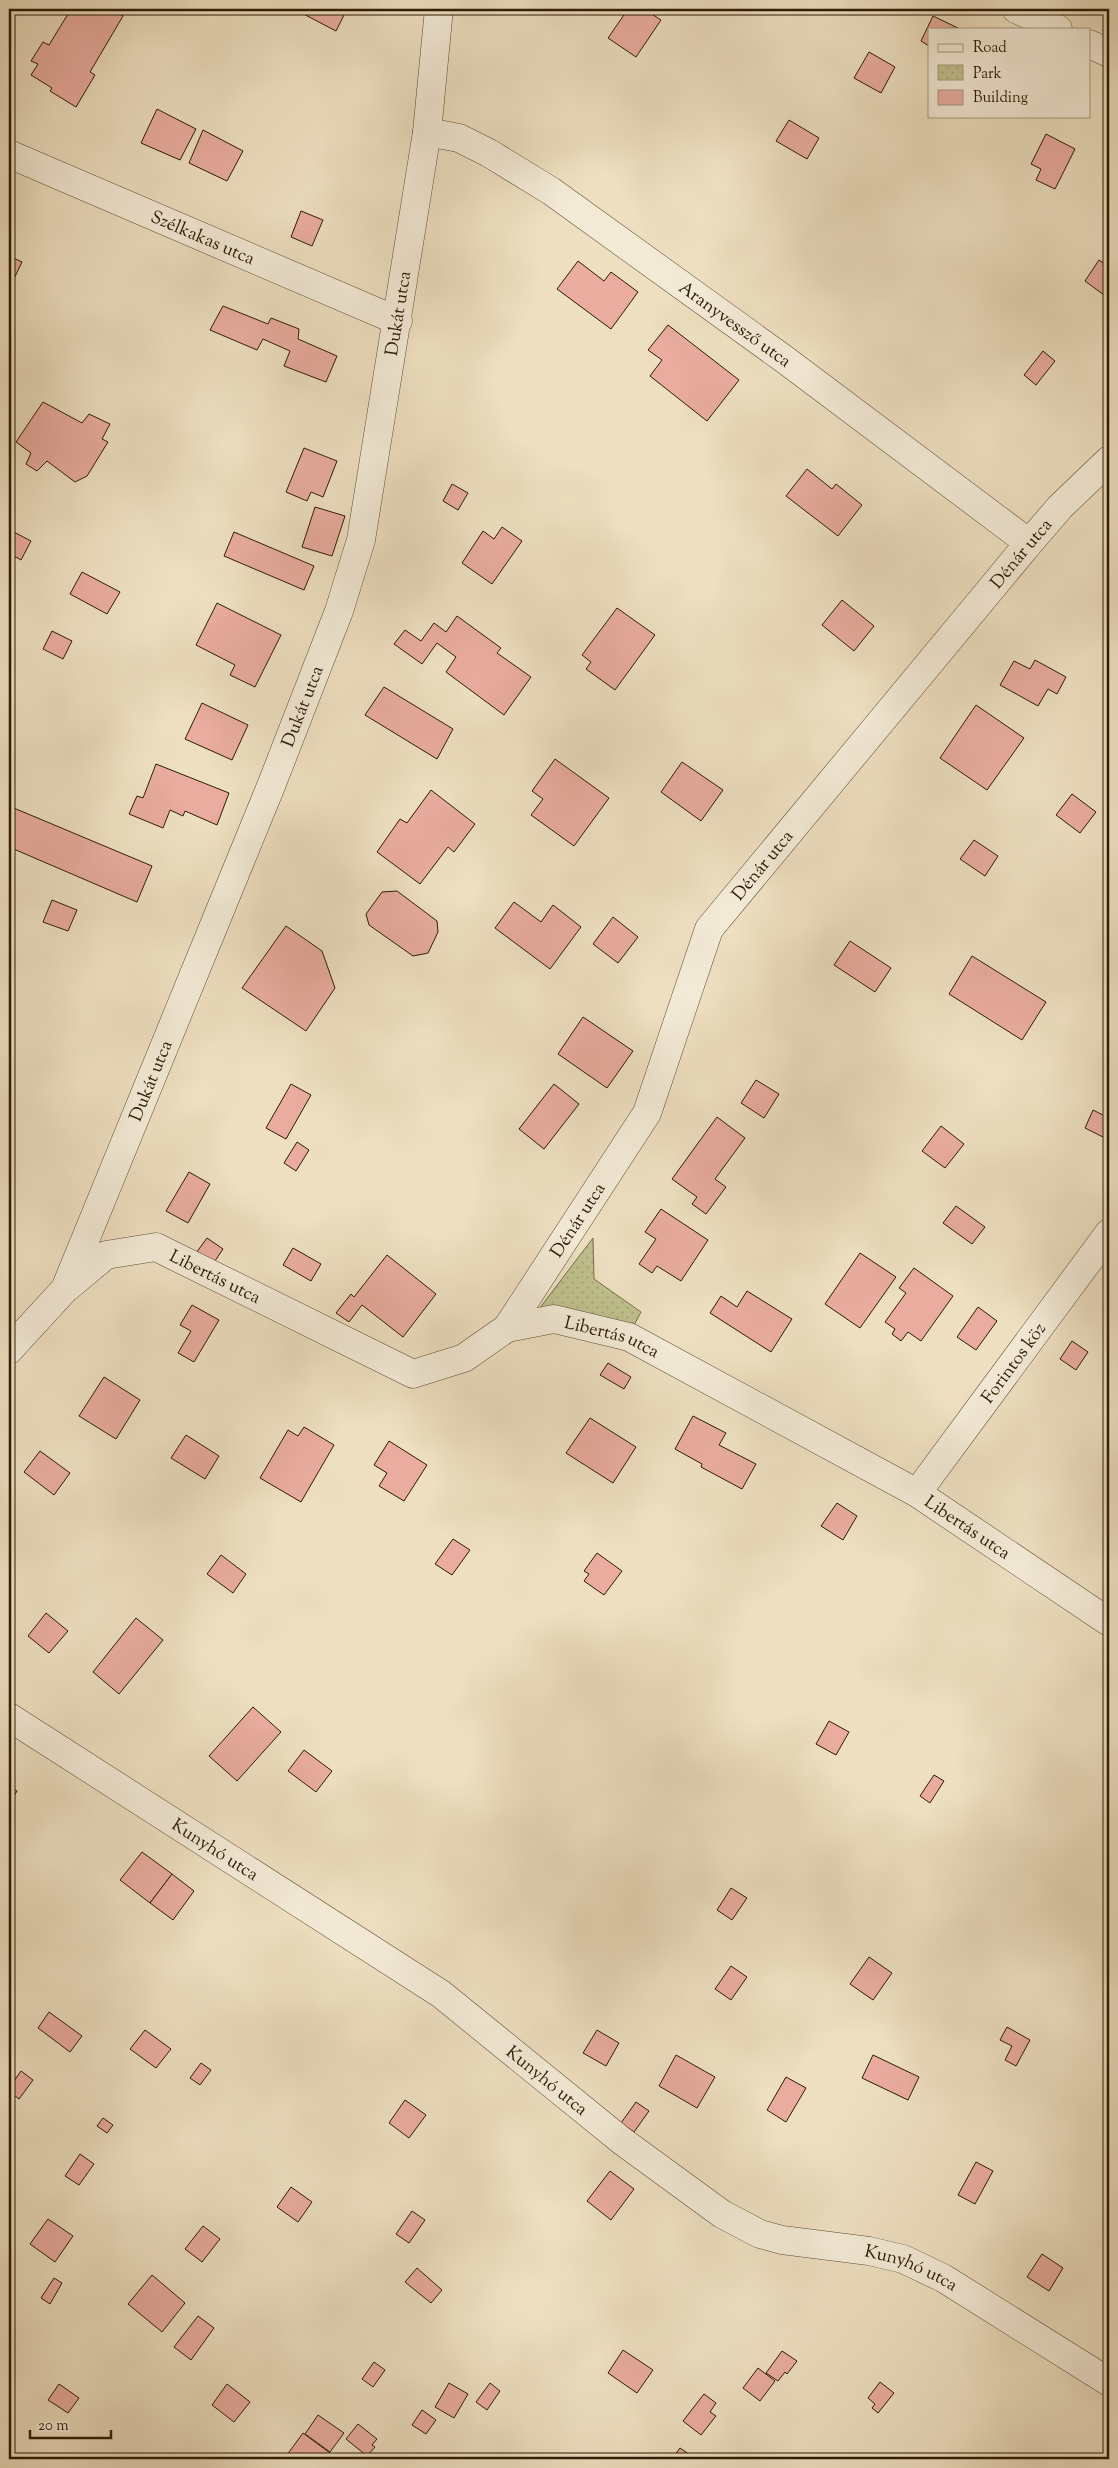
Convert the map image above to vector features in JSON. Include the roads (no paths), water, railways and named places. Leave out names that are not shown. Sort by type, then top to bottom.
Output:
[{"type":"street","name":"Dukát utca","points":[[9,1350],[65,1289],[271,786],[339,611],[361,540],[398,322],[427,132],[438,9]]},
{"type":"street","points":[[1016,9],[1056,28]]},
{"type":"street","points":[[1090,44],[1109,53]]},
{"type":"street","name":"Aranyvessző utca","points":[[427,132],[459,138],[489,153],[551,191],[784,359],[1029,543]]},
{"type":"street","name":"Szélkakas utca","points":[[9,154],[398,322]]},
{"type":"street","name":"Dénár utca","points":[[507,1328],[647,1114],[709,929],[1029,543],[1060,508],[1109,460]]},
{"type":"street","name":"Forintos köz","points":[[917,1493],[1109,1233]]},
{"type":"street","name":"Libertás utca","points":[[65,1289],[106,1255],[156,1247],[413,1374],[464,1358],[507,1328],[554,1319],[629,1337],[917,1493],[1109,1622]]},
{"type":"street","name":"Kunyhó utca","points":[[9,1717],[442,1994],[622,2141],[722,2214],[760,2234],[782,2240],[869,2252],[902,2259],[944,2278],[1109,2382]]}]
